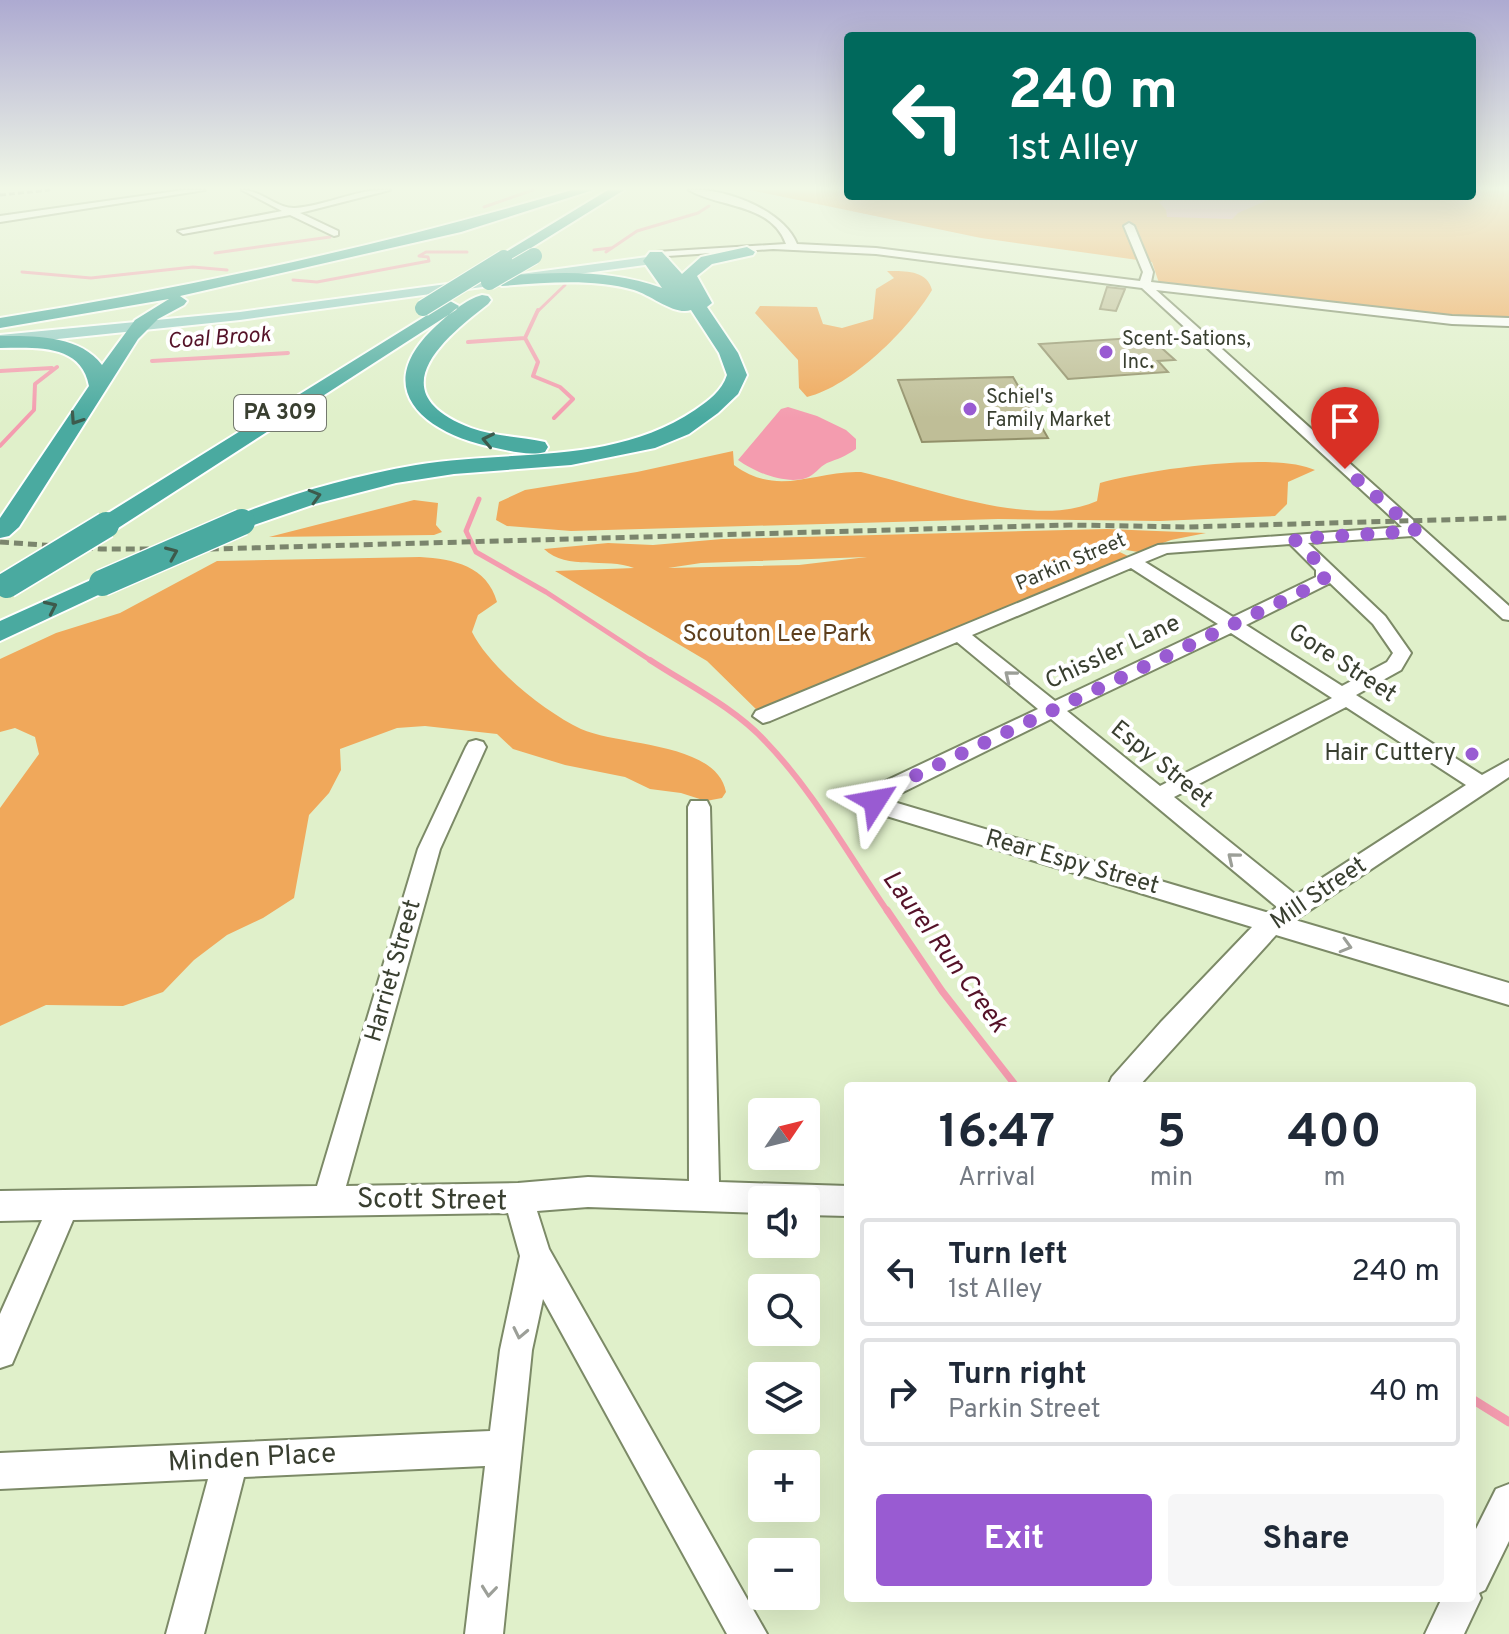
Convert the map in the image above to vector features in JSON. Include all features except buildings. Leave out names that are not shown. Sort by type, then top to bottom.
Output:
[{"type":"highway","points":[[0,323],[130,302],[289,266]]},
{"type":"highway","points":[[5,527],[140,325],[161,307],[174,302],[307,266]]},
{"type":"highway","name":"PA 309","points":[[2,582],[491,266]]},
{"type":"highway","name":"PA 309","points":[[96,521],[455,303],[521,266]]},
{"type":"highway","points":[[526,266],[447,327],[423,354],[415,379],[419,400],[436,420],[463,434],[541,447],[579,446],[630,438],[685,417],[705,402],[718,385],[721,368],[660,266]]},
{"type":"highway","points":[[0,632],[102,583],[242,522],[311,497],[439,469],[604,453],[666,436],[705,414],[734,383],[735,364],[717,335],[662,266]]},
{"type":"highway","points":[[700,266],[690,272],[690,282],[717,323],[717,335]]},
{"type":"highway","points":[[502,281],[567,278],[611,281],[652,290],[684,307]]},
{"type":"highway","points":[[0,341],[38,344],[75,352],[96,366],[99,386]]},
{"type":"main road","points":[[0,333],[140,325],[599,266]]},
{"type":"main road","points":[[0,341],[605,266]]},
{"type":"street","points":[[999,266],[1452,320],[1509,322]]},
{"type":"street","points":[[1145,285],[1148,272],[1146,266]]},
{"type":"street","points":[[1145,285],[1509,615]]},
{"type":"street","name":"Parkin Street","points":[[763,716],[1132,561],[1177,546],[1416,531]]},
{"type":"street","points":[[1158,796],[1344,696],[1394,666],[1402,653],[1379,620],[1294,539]]},
{"type":"street","name":"Gore Street","points":[[1132,561],[1482,785]]},
{"type":"street","name":"Chissler Lane","points":[[875,801],[876,796],[885,790],[1318,584],[1324,579],[1325,569]]},
{"type":"street","name":"Espy Street","points":[[958,633],[1294,907]]},
{"type":"street","name":"Harriet Street","points":[[327,1201],[429,849],[476,747]]},
{"type":"street","name":"Mill Street","points":[[1130,1082],[1170,1030],[1272,923],[1509,767]]},
{"type":"street","name":"Rear Espy Street","points":[[875,801],[878,805],[934,823],[1509,994]]},
{"type":"street","points":[[699,807],[704,1195]]},
{"type":"street","points":[[518,1198],[588,1192],[748,1197]]},
{"type":"street","name":"Scott Street","points":[[0,1206],[518,1198],[536,1256],[748,1634]]},
{"type":"street","points":[[820,1200],[844,1201]]},
{"type":"street","points":[[0,1352],[64,1205]]},
{"type":"street","points":[[484,1634],[516,1350],[536,1256]]},
{"type":"street","name":"Minden Place","points":[[0,1471],[504,1448]]},
{"type":"street","points":[[185,1634],[231,1460]]},
{"type":"street","points":[[1476,1569],[1509,1502]]},
{"type":"street","points":[[1444,1634],[1460,1602]]},
{"type":"green space","points":[[1153,266],[1509,266],[1509,317],[1449,316],[1159,283]]},
{"type":"green space","points":[[887,271],[920,275],[932,290],[909,322],[878,354],[842,381],[807,397],[799,388],[798,360],[755,313],[760,306],[817,307],[823,324],[842,328],[873,319],[876,289],[894,278]]},
{"type":"green space","points":[[733,451],[734,465],[766,480],[797,480],[861,472],[980,503],[1042,511],[1071,509],[1097,501],[1100,483],[1177,468],[1271,462],[1315,470],[1288,482],[1287,504],[1275,516],[1160,521],[998,519],[571,531],[507,526],[496,520],[499,502],[525,490],[637,472]]},
{"type":"green space","points":[[414,500],[438,503],[436,525],[442,532],[434,535],[269,537]]},
{"type":"green space","name":"Scouton Lee Park","points":[[1107,529],[1206,533],[1171,540],[1138,552],[1109,547],[1128,556],[763,716],[707,661],[555,571],[634,568],[564,560],[544,549],[608,543],[653,545],[722,539]],"holes":[[[867,557],[799,565],[668,568],[701,563]]]},
{"type":"green space","points":[[420,557],[457,563],[486,580],[497,602],[478,615],[472,632],[492,660],[535,700],[581,729],[664,748],[705,763],[719,776],[726,792],[722,798],[706,801],[681,793],[650,789],[625,777],[565,765],[513,749],[497,734],[425,726],[397,728],[340,749],[341,770],[329,793],[309,815],[294,898],[263,918],[227,935],[194,960],[163,992],[123,1006],[46,1005],[0,1026],[0,808],[39,754],[35,737],[15,728],[0,732],[0,659],[56,633],[120,613],[217,561]]},
{"type":"shaded area","points":[[788,407],[846,430],[856,439],[856,449],[824,465],[809,477],[798,480],[770,476],[738,460],[781,409]]},
{"type":"waterway","points":[[293,280],[317,282],[401,266]]},
{"type":"waterway","points":[[22,272],[91,278],[193,267],[227,270]]},
{"type":"waterway","name":"Laurel Run Creek","points":[[537,312],[565,285]]},
{"type":"waterway","name":"Laurel Run Creek","points":[[525,338],[537,312]]},
{"type":"waterway","name":"Coal Brook","points":[[468,342],[525,338]]},
{"type":"waterway","name":"Laurel Run Creek","points":[[525,338],[538,362],[533,376],[560,387],[573,399],[554,418]]},
{"type":"waterway","name":"Coal Brook","points":[[152,361],[288,353]]},
{"type":"waterway","points":[[0,446],[34,410],[35,384],[57,367]]},
{"type":"waterway","name":"Coal Brook","points":[[0,371],[52,368]]},
{"type":"waterway","name":"Laurel Run Creek","points":[[479,499],[466,531],[476,552],[546,592],[653,662]]},
{"type":"waterway","name":"Laurel Run Creek","points":[[650,660],[726,708],[766,742],[815,803],[888,912]]},
{"type":"waterway","name":"Laurel Run Creek","points":[[887,910],[942,991],[1013,1082]]},
{"type":"waterway","name":"Laurel Run Creek","points":[[1476,1401],[1509,1422]]},
{"type":"railway","points":[[0,542],[101,549],[212,549],[1070,525],[1186,527],[1509,518]]},
{"type":"place","name":"Scent-Sations, Inc.","points":[[1106,352]]},
{"type":"place","name":"Schiel's Family Market","points":[[970,409]]},
{"type":"place","name":"Hair Cuttery","points":[[1472,754]]},
{"type":"route","points":[[875,801],[876,796],[885,790],[1318,584],[1324,579],[1325,569],[1294,539],[1416,531],[1345,469]]}]
